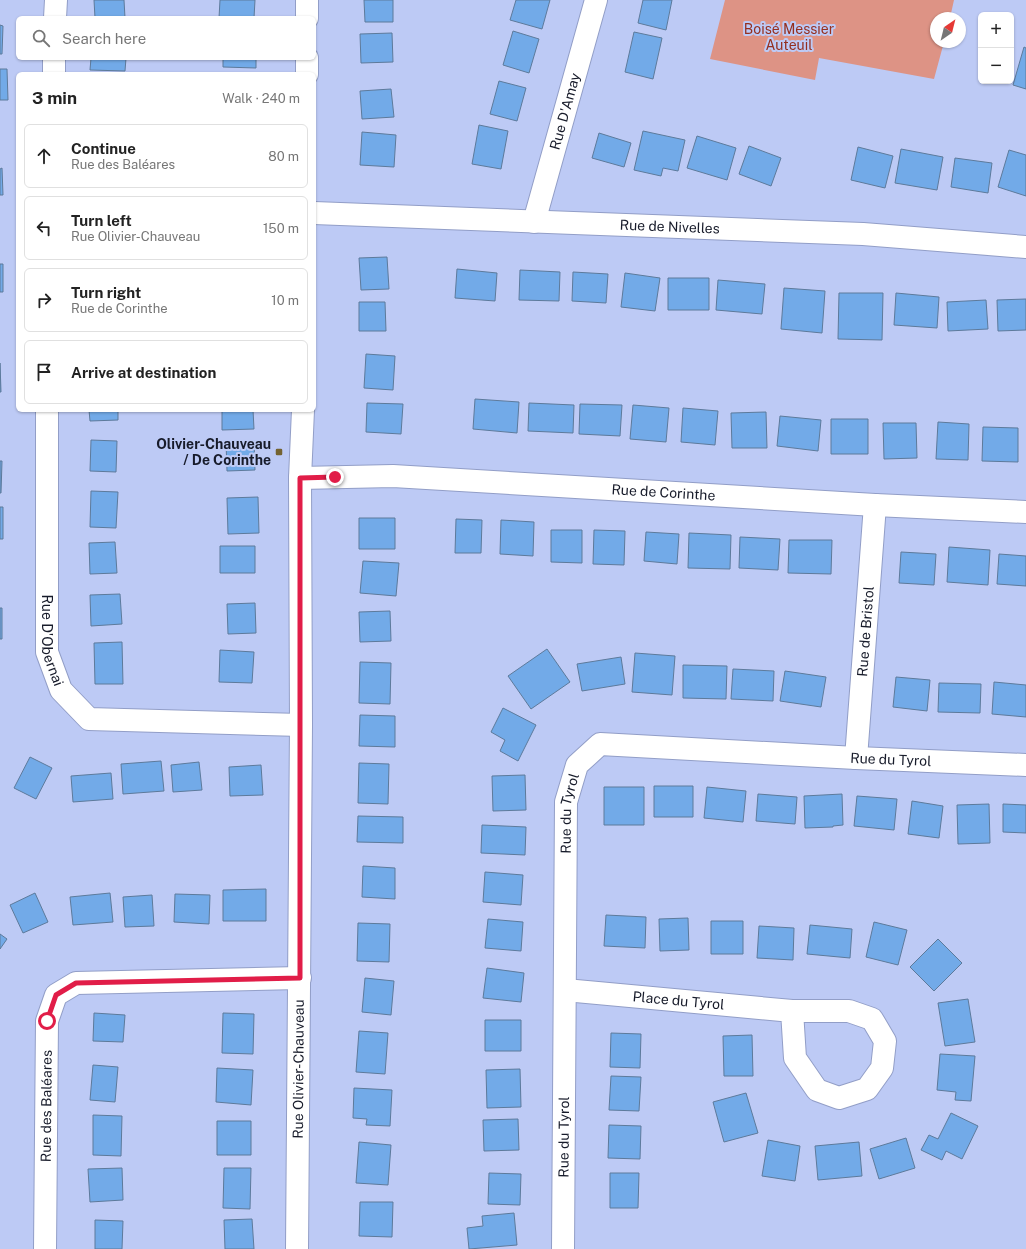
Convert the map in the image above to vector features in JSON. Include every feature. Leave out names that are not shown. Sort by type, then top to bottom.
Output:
[{"type":"street","points":[[55,16],[56,0]]},
{"type":"street","points":[[307,0],[307,16]]},
{"type":"street","name":"Rue D'Amay","points":[[534,222],[596,0]]},
{"type":"street","points":[[54,60],[54,72]]},
{"type":"street","points":[[307,60],[307,72]]},
{"type":"street","name":"Rue de Nivelles","points":[[316,213],[863,234],[1026,247]]},
{"type":"street","name":"Rue D'Obernai","points":[[47,412],[47,652],[61,690],[89,719],[300,725]]},
{"type":"street","name":"Rue Olivier-Chauveau","points":[[298,1249],[300,978],[300,478],[303,412]]},
{"type":"street","name":"Rue de Corinthe","points":[[300,478],[393,476],[875,505],[1026,512]]},
{"type":"street","name":"Rue de Bristol","points":[[856,758],[875,505]]},
{"type":"street","name":"Rue du Tyrol","points":[[563,1249],[566,802],[577,765],[600,744],[856,758],[1026,765]]},
{"type":"street","name":"Rue des Baléares","points":[[45,1249],[47,1021],[56,995],[76,983],[300,978]]},
{"type":"street","name":"Place du Tyrol","points":[[565,990],[792,1011],[849,1011],[872,1019],[885,1041],[882,1068],[867,1089],[839,1098],[817,1090],[795,1058],[792,1011]]},
{"type":"green space","name":"Boisé Messier Auteuil","points":[[725,0],[954,0],[951,12],[930,12],[930,48],[942,48],[934,79],[819,58],[815,80],[710,59]]},
{"type":"building","points":[[94,0],[124,0],[125,16],[95,16]]},
{"type":"building","points":[[220,0],[255,0],[254,16],[219,16]]},
{"type":"building","points":[[364,0],[393,0],[393,22],[365,22]]},
{"type":"building","points":[[516,0],[550,0],[542,29],[510,20]]},
{"type":"building","points":[[643,0],[672,0],[666,30],[638,23]]},
{"type":"building","points":[[0,25],[3,26],[2,54],[0,54]]},
{"type":"building","points":[[513,31],[539,39],[529,73],[503,65]]},
{"type":"building","points":[[634,32],[662,38],[653,79],[625,72]]},
{"type":"building","points":[[392,33],[393,62],[361,63],[360,34]]},
{"type":"building","points":[[1024,47],[1026,48],[1026,89],[1013,85]]},
{"type":"building","points":[[91,60],[126,60],[125,71],[90,70]]},
{"type":"building","points":[[223,60],[256,60],[256,68],[223,67]]},
{"type":"building","points":[[0,69],[7,69],[8,100],[0,100]]},
{"type":"building","points":[[499,81],[526,88],[517,121],[490,114]]},
{"type":"building","points":[[391,89],[394,117],[362,119],[360,91]]},
{"type":"building","points":[[479,125],[508,131],[501,169],[472,164]]},
{"type":"building","points":[[643,131],[685,140],[678,171],[663,168],[661,176],[634,170]]},
{"type":"building","points":[[362,132],[396,135],[394,167],[360,165]]},
{"type":"building","points":[[599,133],[631,143],[624,167],[592,158]]},
{"type":"building","points":[[697,136],[736,148],[727,180],[687,168]]},
{"type":"building","points":[[749,146],[781,158],[771,186],[739,174]]},
{"type":"building","points":[[858,147],[893,156],[885,188],[851,180]]},
{"type":"building","points":[[901,149],[943,157],[937,190],[895,183]]},
{"type":"building","points":[[1009,150],[1026,155],[1026,196],[998,187]]},
{"type":"building","points":[[955,158],[992,163],[988,193],[951,187]]},
{"type":"building","points":[[2,168],[3,195],[0,195],[0,169]]},
{"type":"building","points":[[387,257],[389,289],[361,290],[359,258]]},
{"type":"building","points":[[0,264],[3,264],[3,292],[0,292]]},
{"type":"building","points":[[457,269],[497,273],[495,301],[455,298]]},
{"type":"building","points":[[520,270],[560,272],[559,301],[519,300]]},
{"type":"building","points":[[573,272],[608,274],[606,303],[572,301]]},
{"type":"building","points":[[625,273],[660,278],[655,311],[621,307]]},
{"type":"building","points":[[668,278],[709,278],[709,310],[668,310]]},
{"type":"building","points":[[718,280],[765,284],[762,314],[716,310]]},
{"type":"building","points":[[784,288],[825,291],[822,333],[781,329]]},
{"type":"building","points":[[839,293],[883,293],[882,340],[838,339]]},
{"type":"building","points":[[896,293],[939,297],[937,328],[894,325]]},
{"type":"building","points":[[1026,299],[1026,330],[998,331],[997,300]]},
{"type":"building","points":[[986,300],[988,329],[948,331],[947,302]]},
{"type":"building","points":[[359,302],[385,302],[386,331],[359,331]]},
{"type":"building","points":[[366,354],[395,356],[393,390],[364,388]]},
{"type":"building","points":[[0,363],[1,392],[0,392]]},
{"type":"building","points":[[475,399],[519,402],[517,433],[473,429]]},
{"type":"building","points":[[367,403],[403,404],[401,434],[366,432]]},
{"type":"building","points":[[529,403],[574,405],[573,433],[528,431]]},
{"type":"building","points":[[580,404],[622,405],[620,436],[579,434]]},
{"type":"building","points":[[633,405],[669,408],[666,442],[630,439]]},
{"type":"building","points":[[683,408],[718,411],[715,445],[681,442]]},
{"type":"building","points":[[89,412],[118,412],[118,420],[90,421]]},
{"type":"building","points":[[222,412],[253,412],[254,429],[222,430]]},
{"type":"building","points":[[766,412],[767,448],[732,448],[731,413]]},
{"type":"building","points":[[780,416],[821,420],[818,451],[777,446]]},
{"type":"building","points":[[831,419],[868,419],[868,454],[831,454]]},
{"type":"building","points":[[938,422],[969,424],[968,460],[936,459]]},
{"type":"building","points":[[883,423],[916,423],[917,458],[884,459]]},
{"type":"building","points":[[983,427],[1018,428],[1018,462],[982,461]]},
{"type":"building","points":[[91,440],[117,441],[116,472],[90,471]]},
{"type":"building","points":[[254,441],[255,470],[227,471],[226,442]]},
{"type":"building","points":[[0,461],[2,461],[1,493],[0,493]]},
{"type":"building","points":[[91,491],[118,492],[116,528],[90,527]]},
{"type":"building","points":[[258,497],[259,533],[228,534],[227,498]]},
{"type":"building","points":[[0,507],[3,507],[3,539],[0,539]]},
{"type":"building","points":[[359,518],[395,518],[395,549],[359,549]]},
{"type":"building","points":[[456,519],[482,520],[481,553],[455,553]]},
{"type":"building","points":[[501,520],[534,522],[533,556],[500,554]]},
{"type":"building","points":[[551,530],[582,530],[582,563],[551,562]]},
{"type":"building","points":[[594,530],[625,531],[624,565],[593,564]]},
{"type":"building","points":[[646,532],[679,534],[677,564],[644,561]]},
{"type":"building","points":[[689,533],[731,535],[730,569],[688,568]]},
{"type":"building","points":[[740,537],[780,539],[778,570],[739,568]]},
{"type":"building","points":[[789,540],[832,540],[831,574],[788,573]]},
{"type":"building","points":[[115,542],[117,573],[90,574],[89,543]]},
{"type":"building","points":[[220,546],[255,546],[255,573],[220,573]]},
{"type":"building","points":[[949,547],[990,550],[988,585],[947,582]]},
{"type":"building","points":[[901,552],[936,554],[934,585],[899,583]]},
{"type":"building","points":[[999,554],[1026,556],[1026,586],[997,584]]},
{"type":"building","points":[[363,561],[399,563],[396,596],[360,593]]},
{"type":"building","points":[[120,594],[122,624],[91,626],[90,595]]},
{"type":"building","points":[[255,603],[256,633],[228,634],[227,604]]},
{"type":"building","points":[[0,608],[2,608],[2,639],[0,639]]},
{"type":"building","points":[[390,611],[391,641],[360,642],[359,612]]},
{"type":"building","points":[[122,642],[123,684],[95,684],[94,643]]},
{"type":"building","points":[[547,649],[570,682],[531,709],[508,676]]},
{"type":"building","points":[[220,650],[254,652],[252,683],[219,682]]},
{"type":"building","points":[[635,653],[675,656],[672,695],[632,692]]},
{"type":"building","points":[[621,657],[625,684],[582,691],[577,664]]},
{"type":"building","points":[[360,662],[391,663],[390,704],[359,703]]},
{"type":"building","points":[[683,665],[727,666],[726,699],[683,698]]},
{"type":"building","points":[[733,669],[774,671],[773,701],[731,699]]},
{"type":"building","points":[[785,671],[826,677],[821,707],[780,701]]},
{"type":"building","points":[[896,677],[930,680],[927,711],[893,707]]},
{"type":"building","points":[[994,682],[1026,685],[1026,717],[992,714]]},
{"type":"building","points":[[939,683],[981,684],[980,713],[938,712]]},
{"type":"building","points":[[503,708],[536,725],[518,761],[500,751],[505,740],[491,732]]},
{"type":"building","points":[[360,715],[395,716],[395,747],[359,746]]},
{"type":"building","points":[[30,757],[52,768],[36,799],[14,788]]},
{"type":"building","points":[[161,761],[164,791],[123,794],[121,764]]},
{"type":"building","points":[[199,762],[202,790],[173,792],[171,765]]},
{"type":"building","points":[[359,763],[389,764],[388,804],[358,803]]},
{"type":"building","points":[[261,765],[263,795],[230,796],[229,767]]},
{"type":"building","points":[[111,773],[113,799],[73,802],[71,776]]},
{"type":"building","points":[[525,775],[526,810],[493,811],[492,776]]},
{"type":"building","points":[[654,786],[693,786],[693,817],[654,817]]},
{"type":"building","points":[[604,787],[644,787],[644,825],[604,825]]},
{"type":"building","points":[[707,787],[746,791],[743,822],[704,818]]},
{"type":"building","points":[[758,794],[797,797],[795,824],[756,821]]},
{"type":"building","points":[[842,794],[843,825],[833,827],[805,828],[804,796]]},
{"type":"building","points":[[857,796],[897,799],[894,830],[854,826]]},
{"type":"building","points":[[912,801],[943,806],[939,838],[908,834]]},
{"type":"building","points":[[989,804],[990,843],[958,844],[957,805]]},
{"type":"building","points":[[1003,804],[1026,805],[1026,833],[1003,832]]},
{"type":"building","points":[[358,816],[403,817],[403,843],[357,842]]},
{"type":"building","points":[[482,825],[526,827],[525,855],[481,853]]},
{"type":"building","points":[[363,866],[395,868],[395,899],[362,897]]},
{"type":"building","points":[[485,872],[523,875],[521,905],[483,902]]},
{"type":"building","points":[[266,889],[266,921],[223,921],[223,890]]},
{"type":"building","points":[[35,893],[48,922],[23,933],[10,905]]},
{"type":"building","points":[[110,893],[113,922],[73,925],[70,897]]},
{"type":"building","points":[[175,894],[210,895],[209,924],[174,922]]},
{"type":"building","points":[[152,895],[154,926],[125,927],[123,897]]},
{"type":"building","points":[[606,915],[646,917],[645,948],[604,946]]},
{"type":"building","points":[[688,918],[689,950],[660,951],[659,919]]},
{"type":"building","points":[[488,919],[523,922],[521,951],[485,948]]},
{"type":"building","points":[[711,921],[743,921],[743,954],[711,954]]},
{"type":"building","points":[[874,922],[907,930],[898,965],[866,957]]},
{"type":"building","points":[[358,923],[390,924],[389,962],[357,961]]},
{"type":"building","points":[[810,925],[852,929],[850,958],[807,954]]},
{"type":"building","points":[[759,926],[794,928],[793,960],[757,958]]},
{"type":"building","points":[[0,934],[7,939],[0,949]]},
{"type":"building","points":[[938,939],[962,963],[934,991],[910,967]]},
{"type":"building","points":[[487,968],[524,973],[521,1002],[483,998]]},
{"type":"building","points":[[365,978],[394,981],[391,1015],[362,1012]]},
{"type":"building","points":[[968,999],[975,1042],[945,1046],[938,1003]]},
{"type":"building","points":[[94,1013],[125,1015],[123,1042],[93,1041]]},
{"type":"building","points":[[223,1013],[254,1014],[253,1054],[222,1053]]},
{"type":"building","points":[[485,1020],[521,1020],[521,1051],[485,1051]]},
{"type":"building","points":[[359,1031],[388,1033],[385,1074],[356,1072]]},
{"type":"building","points":[[611,1033],[641,1034],[640,1068],[610,1067]]},
{"type":"building","points":[[752,1035],[753,1076],[724,1076],[723,1036]]},
{"type":"building","points":[[940,1054],[975,1056],[971,1101],[955,1100],[956,1092],[937,1090]]},
{"type":"building","points":[[93,1065],[118,1067],[115,1102],[90,1100]]},
{"type":"building","points":[[217,1068],[253,1070],[251,1105],[216,1102]]},
{"type":"building","points":[[520,1069],[521,1107],[487,1108],[486,1070]]},
{"type":"building","points":[[611,1076],[641,1077],[639,1111],[609,1110]]},
{"type":"building","points":[[354,1088],[392,1090],[390,1126],[366,1125],[367,1119],[353,1118]]},
{"type":"building","points":[[746,1093],[758,1133],[724,1142],[713,1102]]},
{"type":"building","points":[[951,1113],[978,1126],[962,1159],[946,1151],[942,1160],[921,1150],[929,1135],[938,1139]]},
{"type":"building","points":[[93,1115],[122,1116],[121,1156],[93,1155]]},
{"type":"building","points":[[518,1119],[519,1150],[484,1151],[483,1120]]},
{"type":"building","points":[[217,1121],[251,1121],[251,1155],[217,1155]]},
{"type":"building","points":[[609,1125],[641,1126],[640,1159],[608,1158]]},
{"type":"building","points":[[906,1138],[915,1168],[879,1179],[870,1149]]},
{"type":"building","points":[[768,1140],[800,1146],[795,1181],[762,1176]]},
{"type":"building","points":[[359,1142],[391,1145],[388,1185],[356,1183]]},
{"type":"building","points":[[859,1142],[862,1176],[818,1180],[815,1146]]},
{"type":"building","points":[[122,1168],[123,1200],[90,1202],[88,1169]]},
{"type":"building","points":[[224,1168],[251,1168],[250,1209],[223,1208]]},
{"type":"building","points":[[489,1173],[521,1174],[520,1205],[488,1204]]},
{"type":"building","points":[[610,1173],[639,1173],[638,1208],[610,1208]]},
{"type":"building","points":[[360,1202],[393,1202],[392,1237],[359,1236]]},
{"type":"building","points":[[514,1213],[517,1245],[469,1249],[467,1228],[483,1226],[482,1216]]},
{"type":"building","points":[[252,1219],[254,1249],[225,1249],[224,1220]]},
{"type":"building","points":[[95,1220],[123,1221],[122,1249],[95,1249]]},
{"type":"place","name":"Olivier-Chauveau / De Corinthe","points":[[279,452]]},
{"type":"route","points":[[47,1021],[56,995],[76,983],[300,978],[300,478],[335,477]]}]
